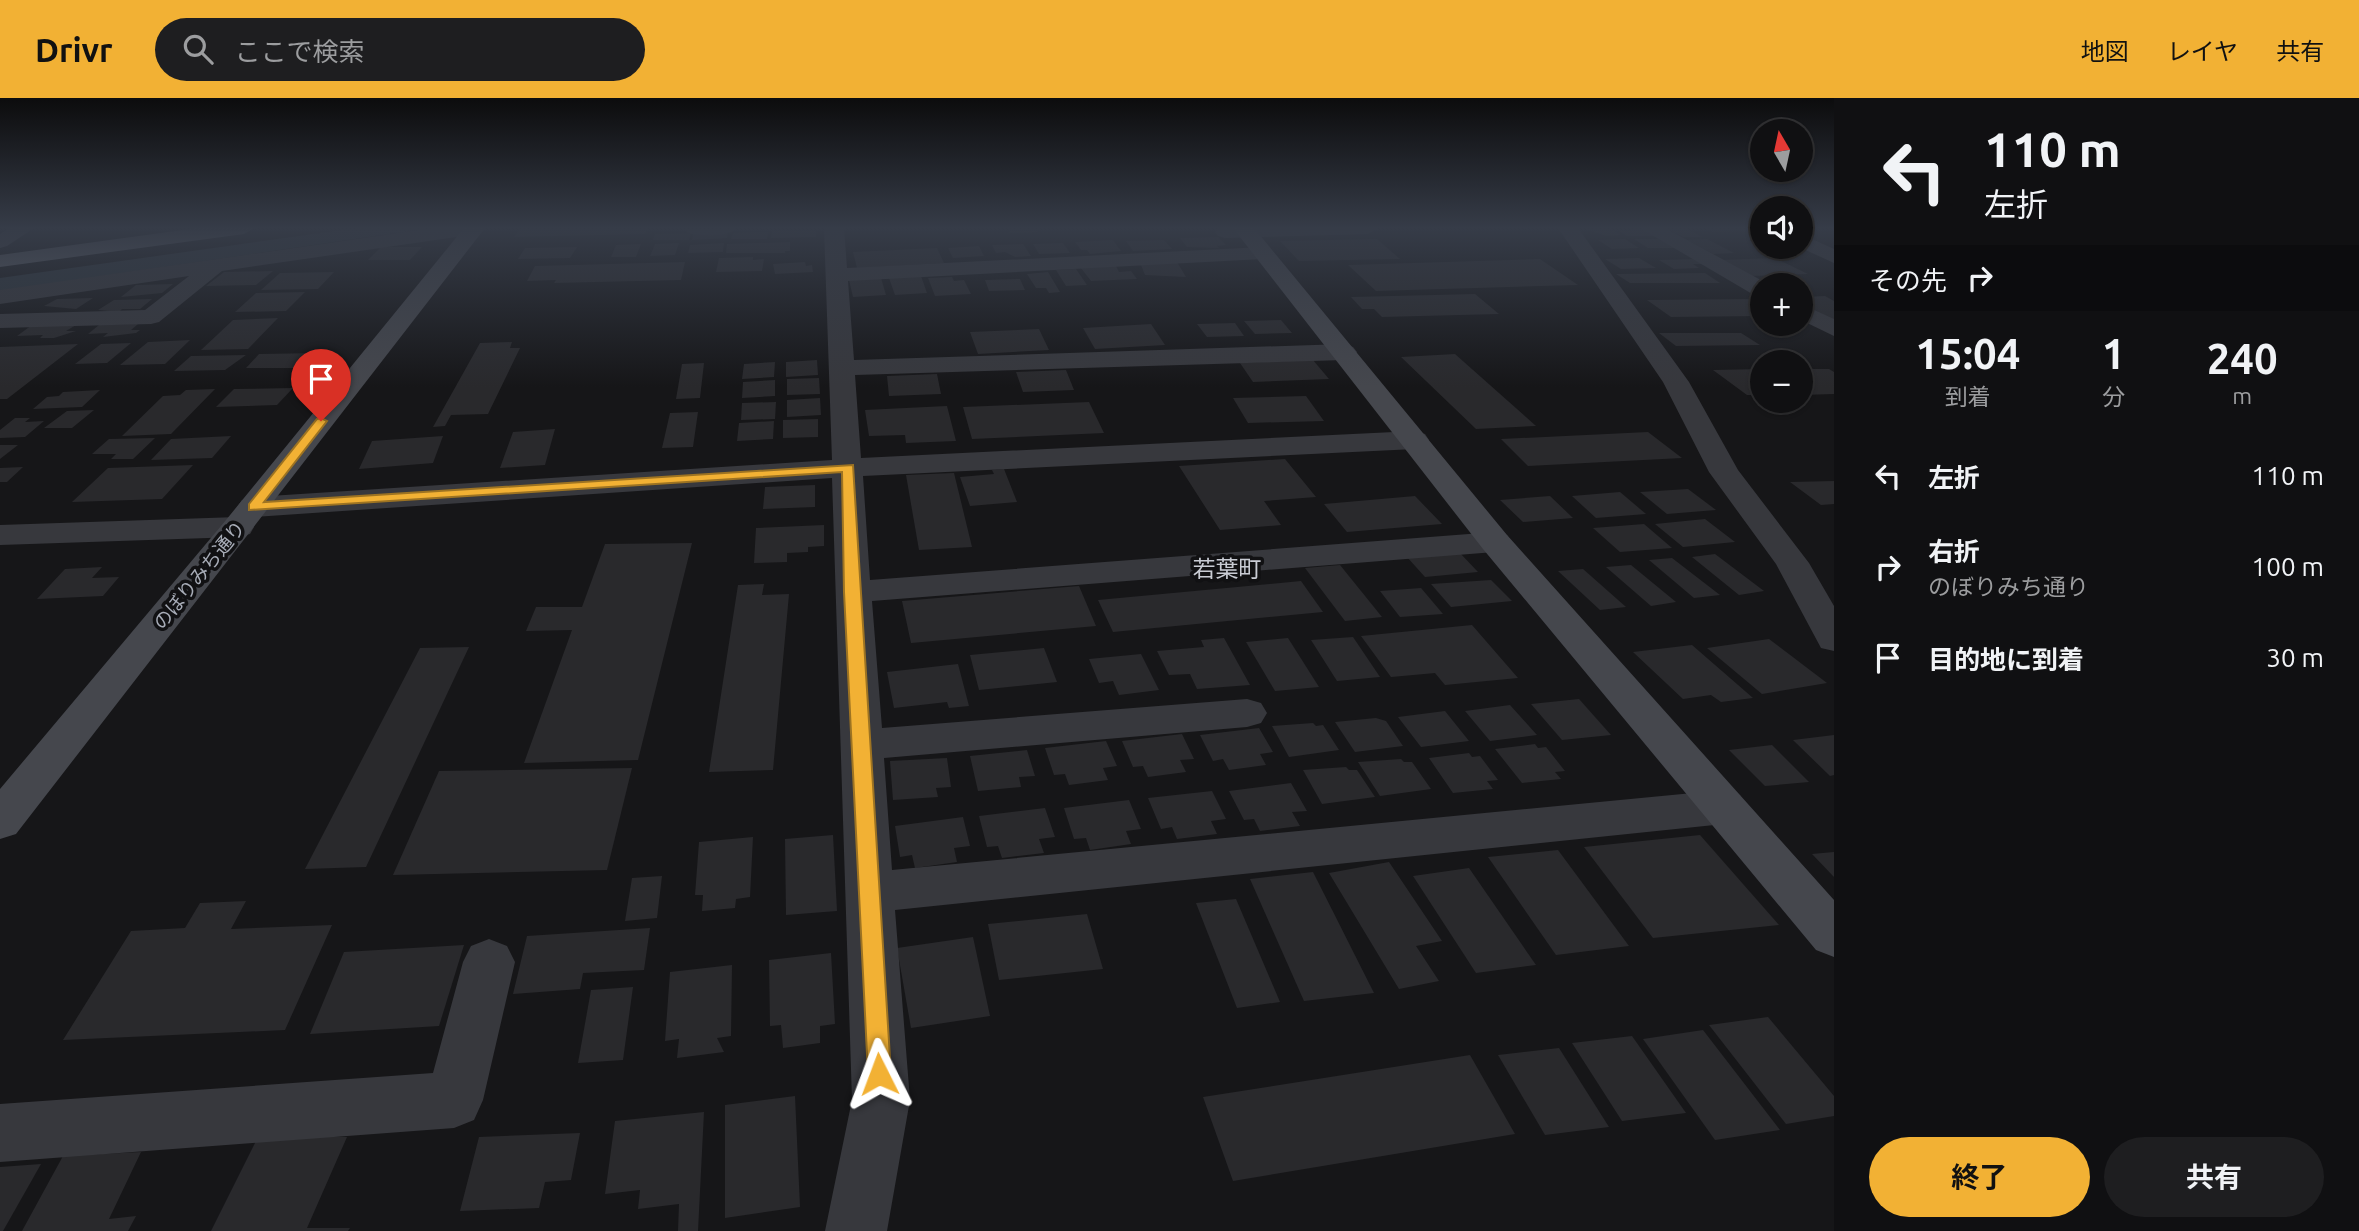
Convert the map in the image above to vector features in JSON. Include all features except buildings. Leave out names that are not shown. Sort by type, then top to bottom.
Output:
[{"type":"street","points":[[0,297],[115,281]]},
{"type":"street","points":[[0,321],[151,317],[197,281]]},
{"type":"street","name":"のぼりみち通り","points":[[0,821],[434,281]]},
{"type":"street","points":[[835,281],[848,468],[852,592],[881,1100],[856,1231]]},
{"type":"street","points":[[1286,281],[1495,542],[1834,935]]},
{"type":"street","points":[[1605,281],[1676,382],[1724,472],[1792,563],[1834,639]]},
{"type":"street","points":[[1813,318],[1834,329]]},
{"type":"street","points":[[842,368],[1344,352]]},
{"type":"street","points":[[0,535],[848,468],[1415,440]]},
{"type":"street","points":[[852,592],[1495,542]]},
{"type":"street","points":[[860,745],[1247,713]]},
{"type":"street","points":[[869,892],[1724,807]]},
{"type":"street","points":[[0,1133],[454,1100],[489,962]]},
{"type":"shaded area","points":[[0,281],[69,281],[0,291]]},
{"type":"district","name":"若葉町","points":[[1227,568]]},
{"type":"route","points":[[321,421],[253,507],[848,468],[852,592],[879,1074]]}]
